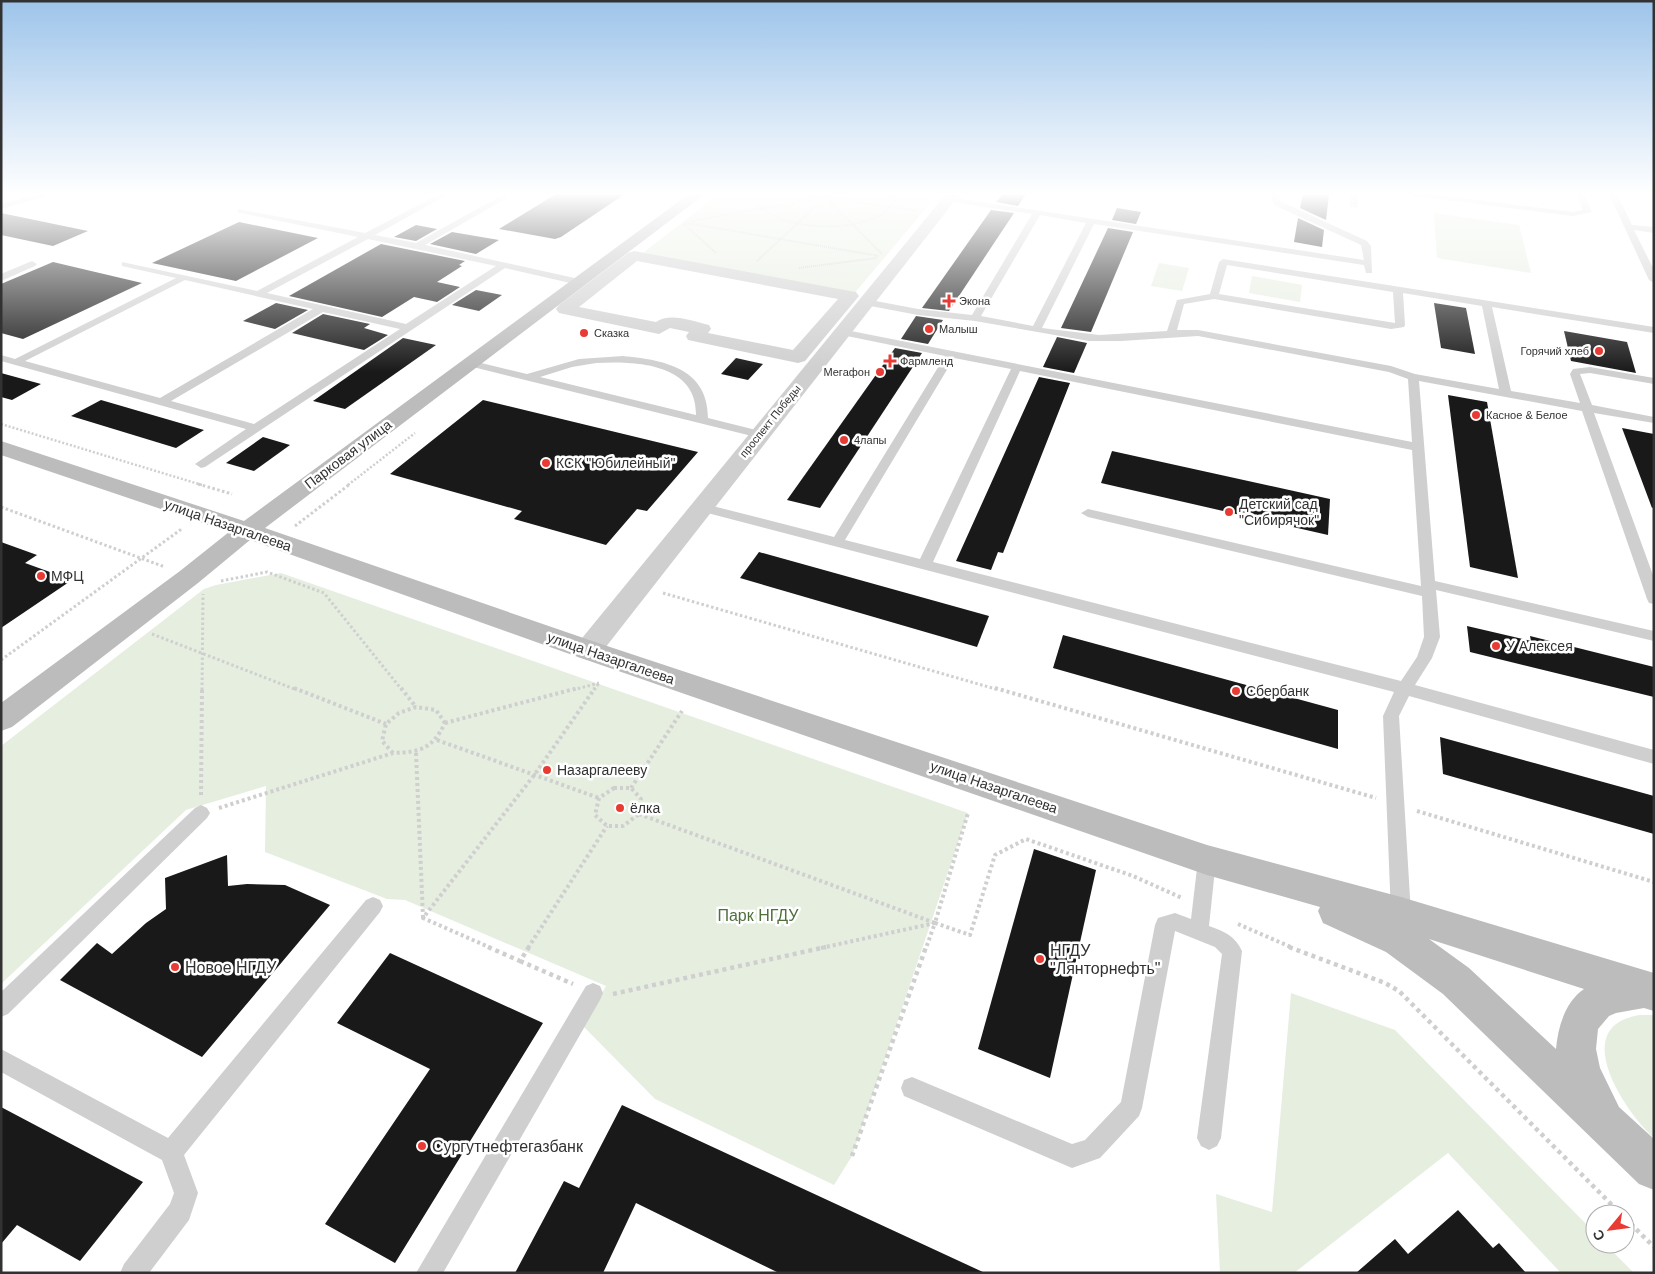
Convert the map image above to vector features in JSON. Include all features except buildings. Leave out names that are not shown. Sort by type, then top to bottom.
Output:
[{"type":"main road","name":"Парковая улица","points":[[1,719],[281,503],[618,253]]},
{"type":"main road","name":"улица Назаргалеева","points":[[1,448],[203,515],[588,650],[1214,862]]},
{"type":"main road","points":[[1214,862],[1400,914],[1654,993]]},
{"type":"main road","points":[[1214,862],[1367,924],[1421,954],[1463,988],[1651,1165]]},
{"type":"main road","points":[[1651,1165],[1626,1141],[1596,1103],[1580,1066],[1577,1034],[1580,1020],[1587,1009],[1596,1001],[1622,992],[1654,993]]},
{"type":"street","name":"проспект Победы","points":[[588,650],[904,253]]},
{"type":"street","points":[[634,256],[850,296],[798,357],[695,336],[702,329],[667,322],[659,328],[565,309],[634,256]]},
{"type":"lane","points":[[258,294],[334,253]]},
{"type":"lane","points":[[449,253],[579,282]]},
{"type":"lane","points":[[975,318],[1013,253]]},
{"type":"lane","points":[[1036,330],[1075,253]]},
{"type":"lane","points":[[1214,296],[1225,253]]},
{"type":"lane","points":[[1231,253],[1369,285],[1654,330]]},
{"type":"lane","points":[[1244,253],[1368,263]]},
{"type":"lane","points":[[1367,253],[1369,285]]},
{"type":"lane","points":[[1642,253],[1653,278]]},
{"type":"lane","points":[[1,278],[32,264]]},
{"type":"lane","points":[[125,264],[409,328]]},
{"type":"lane","points":[[201,464],[502,266]]},
{"type":"lane","points":[[16,362],[185,277]]},
{"type":"lane","points":[[1171,334],[1180,302],[1214,296],[1391,326],[1400,325],[1398,290]]},
{"type":"lane","points":[[865,302],[918,312],[975,318],[1081,338],[1118,339],[1198,333],[1391,368],[1413,377],[1654,420]]},
{"type":"lane","points":[[1486,304],[1506,394]]},
{"type":"lane","points":[[162,402],[322,308]]},
{"type":"lane","points":[[841,332],[1417,447]]},
{"type":"lane","points":[[838,541],[951,354]]},
{"type":"lane","points":[[1,358],[256,428]]},
{"type":"lane","points":[[528,378],[560,367],[595,360],[628,359],[659,364],[674,370],[694,384],[700,393],[702,420]]},
{"type":"lane","points":[[469,364],[760,434]]},
{"type":"lane","points":[[925,564],[1017,367]]},
{"type":"lane","points":[[1654,381],[1590,370],[1577,371],[1575,374],[1654,600]]},
{"type":"lane","points":[[1400,914],[1391,716],[1395,702],[1403,688],[1422,664],[1429,651],[1432,637],[1413,377]]},
{"type":"lane","points":[[701,507],[1403,688],[1654,757]]},
{"type":"lane","points":[[1088,513],[1654,636]]},
{"type":"lane","points":[[1,1006],[201,813]]},
{"type":"lane","points":[[1199,931],[1202,908],[1214,862]]},
{"type":"lane","points":[[171,1152],[373,906]]},
{"type":"lane","points":[[912,1088],[1072,1156],[1092,1150],[1131,1108],[1165,925],[1174,922],[1222,940],[1232,951],[1209,1138]]},
{"type":"lane","points":[[429,1273],[593,993]]},
{"type":"lane","points":[[1,1060],[171,1152],[186,1193],[180,1211],[134,1273]]},
{"type":"path","points":[[754,263],[764,253]]},
{"type":"path","points":[[864,253],[885,257]]},
{"type":"path","points":[[881,253],[885,257]]},
{"type":"path","points":[[799,268],[885,257]]},
{"type":"path","points":[[1,424],[232,494]]},
{"type":"path","points":[[1,507],[142,557],[173,570]]},
{"type":"path","points":[[1,660],[203,515]]},
{"type":"path","points":[[212,582],[267,572],[324,593],[416,707]]},
{"type":"path","points":[[203,584],[201,813],[393,753],[416,753],[437,740],[445,723]]},
{"type":"path","points":[[636,588],[668,593],[1395,804],[1654,882]]},
{"type":"path","points":[[151,634],[386,724]]},
{"type":"path","points":[[423,918],[535,774],[599,683],[445,723]]},
{"type":"path","points":[[393,753],[382,741],[386,724],[400,713],[416,707],[436,710],[445,723]]},
{"type":"path","points":[[631,788],[682,711]]},
{"type":"path","points":[[437,740],[599,798]]},
{"type":"path","points":[[416,753],[423,918]]},
{"type":"path","points":[[614,788],[631,788],[642,799],[639,814],[623,826],[607,826],[595,815],[599,798],[614,788]]},
{"type":"path","points":[[852,1156],[935,923],[968,813]]},
{"type":"path","points":[[639,814],[970,935],[995,855],[1026,840],[1133,876],[1284,945],[1384,982],[1399,991],[1610,1204]]},
{"type":"path","points":[[520,961],[607,826]]},
{"type":"path","points":[[423,918],[601,997],[935,923]]},
{"type":"path","points":[[1635,1228],[1654,1247]]},
{"type":"green space","points":[[642,253],[888,253],[853,295],[639,256]]},
{"type":"green space","points":[[1437,253],[1526,253],[1531,273],[1437,258]]},
{"type":"green space","points":[[1159,263],[1189,268],[1182,291],[1151,286]]},
{"type":"green space","points":[[1252,276],[1302,285],[1300,302],[1249,293]]},
{"type":"green space","name":"Парк НГДУ","points":[[281,573],[968,813],[852,1156],[834,1185],[655,1099],[584,1027],[606,986],[405,900],[387,899],[265,852],[266,786],[186,810],[1,984],[1,746],[204,589]]},
{"type":"green space","points":[[1291,993],[1395,1030],[1585,1223],[1585,1254],[1615,1254],[1634,1273],[1561,1273],[1448,1153],[1294,1273],[1220,1273],[1216,1194],[1272,1212]]},
{"type":"green space","points":[[1640,1015],[1654,1015],[1654,1138],[1642,1126],[1618,1091],[1609,1071],[1605,1052],[1607,1035],[1618,1022]]},
{"type":"place","name":"Экона","points":[[949,301]]},
{"type":"place","name":"Малыш","points":[[929,329]]},
{"type":"place","name":"Сказка","points":[[584,333]]},
{"type":"place","name":"Горячий хлеб","points":[[1599,351]]},
{"type":"place","name":"Фармленд","points":[[890,361]]},
{"type":"place","name":"Мегафон","points":[[880,372]]},
{"type":"place","name":"Касное & Белое","points":[[1476,415]]},
{"type":"place","name":"4лапы","points":[[844,440]]},
{"type":"place","name":"КСК \"Юбилейный\"","points":[[546,463]]},
{"type":"place","name":"Детский сад \"Сибирячок\"","points":[[1229,512]]},
{"type":"place","name":"МФЦ","points":[[41,576]]},
{"type":"place","name":"У Алексея","points":[[1496,646]]},
{"type":"place","name":"Сбербанк","points":[[1236,691]]},
{"type":"place","name":"Назаргалееву","points":[[547,770]]},
{"type":"place","name":"ёлка","points":[[620,808]]},
{"type":"place","name":"НГДУ \"Лянторнефть\"","points":[[1040,959]]},
{"type":"place","name":"Новое НГДУ","points":[[175,967]]},
{"type":"place","name":"Сургутнефтегазбанк","points":[[422,1146]]}]
